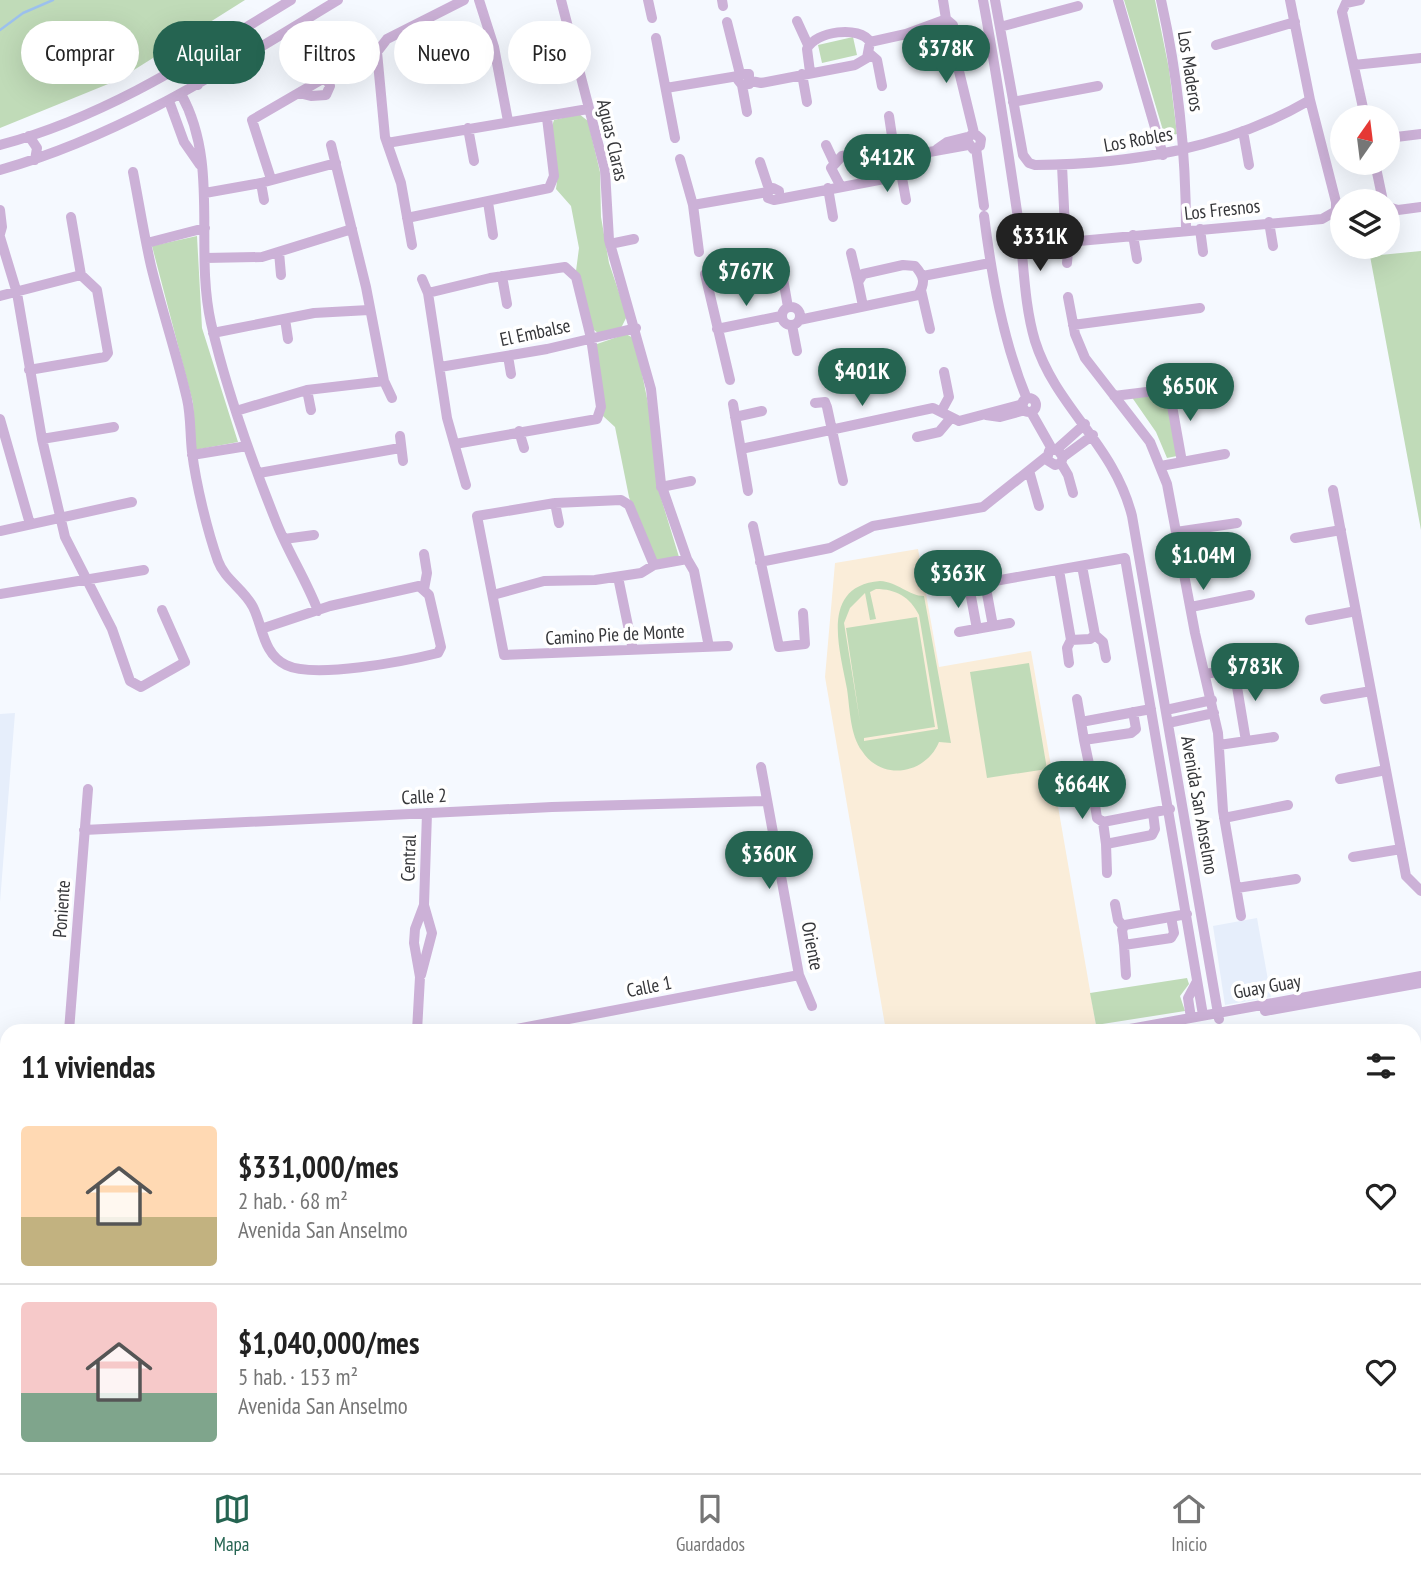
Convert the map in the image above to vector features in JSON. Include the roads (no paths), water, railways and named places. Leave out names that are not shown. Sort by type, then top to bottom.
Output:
[{"type":"street","points":[[256,21],[291,0]]},
{"type":"street","points":[[0,170],[35,160],[103,134],[198,85],[338,0]]},
{"type":"street","points":[[424,21],[464,0]]},
{"type":"street","points":[[479,0],[494,47],[508,121]]},
{"type":"street","name":"Aguas Claras","points":[[561,0],[605,170],[605,215],[610,244],[636,328],[651,389],[662,487],[687,559],[694,571],[709,647]]},
{"type":"street","points":[[648,0],[652,18]]},
{"type":"street","points":[[943,0],[984,211],[990,264],[1007,341],[1027,406],[1068,475],[1073,493]]},
{"type":"street","name":"Avenida San Anselmo","points":[[983,0],[1032,328],[1049,373],[1112,464],[1129,505],[1219,1016]]},
{"type":"street","name":"Los Robles","points":[[995,0],[1026,160],[1035,165],[1102,164],[1163,155],[1243,131],[1310,100]]},
{"type":"street","points":[[1118,0],[1163,155]]},
{"type":"street","name":"Los Maderos","points":[[1161,0],[1178,94],[1184,149],[1186,230]]},
{"type":"street","points":[[1290,0],[1331,189]]},
{"type":"street","points":[[1360,0],[1346,3],[1342,9],[1362,105]]},
{"type":"street","points":[[1000,27],[1078,6]]},
{"type":"street","points":[[797,21],[808,45],[807,102]]},
{"type":"street","points":[[727,22],[743,79],[747,112]]},
{"type":"street","points":[[1216,45],[1295,22]]},
{"type":"street","points":[[870,42],[946,25]]},
{"type":"street","points":[[808,45],[820,38],[855,32],[863,34],[870,42],[870,54],[877,60],[882,86]]},
{"type":"street","points":[[394,36],[387,39],[377,52],[381,112],[387,143],[401,183],[412,245]]},
{"type":"street","points":[[656,38],[675,138]]},
{"type":"street","points":[[666,88],[743,79],[761,83],[855,65],[870,54]]},
{"type":"street","points":[[1354,65],[1421,58]]},
{"type":"street","points":[[0,145],[92,112],[153,81]]},
{"type":"street","points":[[1013,102],[1098,86]]},
{"type":"street","points":[[264,200],[266,181],[252,120],[299,93]]},
{"type":"street","points":[[181,94],[198,128],[205,193],[206,299],[213,333],[247,446],[284,539],[318,611]]},
{"type":"street","points":[[169,100],[184,142],[200,165]]},
{"type":"street","points":[[387,143],[588,109]]},
{"type":"street","points":[[886,148],[892,136],[889,116]]},
{"type":"street","points":[[407,218],[549,188],[554,176],[547,118]]},
{"type":"street","points":[[468,128],[474,161]]},
{"type":"street","points":[[1243,131],[1249,165]]},
{"type":"street","points":[[1400,137],[1421,134]]},
{"type":"street","points":[[29,136],[37,148],[35,160]]},
{"type":"street","points":[[897,158],[937,149],[947,142],[971,141]]},
{"type":"street","points":[[331,145],[384,381],[392,398]]},
{"type":"street","points":[[826,145],[834,162],[832,172],[840,185]]},
{"type":"street","points":[[886,148],[897,158]]},
{"type":"street","points":[[834,162],[842,156],[886,148]]},
{"type":"street","points":[[760,162],[770,199],[884,179],[895,170],[897,158]]},
{"type":"street","points":[[680,159],[693,205],[699,252]]},
{"type":"street","points":[[205,193],[336,163]]},
{"type":"street","points":[[1062,165],[1065,229],[1069,238],[1067,263]]},
{"type":"street","points":[[895,170],[902,178],[906,200]]},
{"type":"street","points":[[133,172],[147,243],[188,401],[192,455],[219,564],[250,601],[261,629],[274,656],[289,666],[300,669],[371,666],[435,654],[441,645],[429,595],[416,586],[318,611],[261,629]]},
{"type":"street","points":[[828,188],[833,217]]},
{"type":"street","points":[[693,205],[769,190]]},
{"type":"street","points":[[488,202],[493,234]]},
{"type":"street","points":[[1400,210],[1421,207]]},
{"type":"street","points":[[0,210],[0,235],[17,293],[29,370],[59,516],[65,537],[112,629],[130,681],[136,686],[141,687],[185,663],[162,610]]},
{"type":"street","name":"Los Fresnos","points":[[1069,238],[1079,241],[1321,219],[1330,214]]},
{"type":"street","points":[[29,370],[105,357],[108,353],[97,290],[81,275],[71,217]]},
{"type":"street","points":[[1269,222],[1273,246]]},
{"type":"street","points":[[147,243],[205,228]]},
{"type":"street","points":[[205,258],[262,257],[352,229]]},
{"type":"street","points":[[1200,229],[1203,252]]},
{"type":"street","points":[[1133,235],[1137,259]]},
{"type":"street","points":[[610,244],[634,239]]},
{"type":"street","points":[[279,252],[281,275]]},
{"type":"street","points":[[851,253],[863,306]]},
{"type":"street","points":[[923,276],[990,264]]},
{"type":"street","points":[[859,282],[863,274],[903,265],[915,266],[923,276],[921,290],[930,329]]},
{"type":"street","points":[[428,293],[502,276],[559,267],[569,269],[576,277],[591,338],[601,403],[598,417],[592,422],[519,431],[456,444]]},
{"type":"street","points":[[717,329],[781,316],[788,307],[782,273]]},
{"type":"street","points":[[705,274],[730,380]]},
{"type":"street","points":[[0,296],[81,275]]},
{"type":"street","points":[[502,276],[507,304]]},
{"type":"street","points":[[422,279],[428,293],[447,418],[467,485]]},
{"type":"street","points":[[781,316],[786,324],[796,323],[918,295],[921,290]]},
{"type":"street","points":[[1068,297],[1073,325],[1085,358],[1143,432],[1161,466],[1212,700],[1219,745],[1224,818],[1241,916]]},
{"type":"street","points":[[788,307],[799,311],[796,323],[797,351]]},
{"type":"street","points":[[1073,325],[1200,308]]},
{"type":"street","points":[[213,333],[285,319],[369,310]]},
{"type":"street","points":[[285,319],[288,339]]},
{"type":"street","name":"El Embalse","points":[[440,367],[508,356],[636,328]]},
{"type":"street","points":[[508,356],[511,374]]},
{"type":"street","points":[[942,410],[949,397],[944,372]]},
{"type":"street","points":[[236,411],[307,390],[384,381]]},
{"type":"street","points":[[1114,396],[1212,384]]},
{"type":"street","points":[[1169,389],[1182,462]]},
{"type":"street","points":[[307,390],[311,410]]},
{"type":"street","points":[[816,403],[825,402],[843,481]]},
{"type":"street","points":[[733,404],[748,491]]},
{"type":"street","points":[[741,449],[933,408],[942,410],[950,419],[960,421],[1027,406]]},
{"type":"street","points":[[735,417],[762,411]]},
{"type":"street","points":[[0,419],[30,524]]},
{"type":"street","points":[[917,437],[939,432],[950,419]]},
{"type":"street","points":[[1056,457],[1085,424]]},
{"type":"street","points":[[42,439],[114,427]]},
{"type":"street","points":[[519,431],[524,448]]},
{"type":"street","points":[[760,562],[830,548],[873,526],[983,507],[1025,474],[1093,435]]},
{"type":"street","points":[[400,436],[403,461]]},
{"type":"street","points":[[192,455],[247,446]]},
{"type":"street","points":[[259,473],[400,448]]},
{"type":"street","points":[[1161,466],[1225,454]]},
{"type":"street","points":[[1025,474],[1039,506]]},
{"type":"street","points":[[662,487],[691,481]]},
{"type":"street","points":[[1333,490],[1406,876],[1421,891]]},
{"type":"street","points":[[0,531],[132,502]]},
{"type":"street","points":[[654,565],[625,502],[555,503],[477,516],[493,595],[544,581],[618,577],[640,573],[654,565],[687,559]]},
{"type":"street","points":[[555,503],[559,523]]},
{"type":"street","points":[[1176,532],[1237,523]]},
{"type":"street","points":[[753,526],[779,647],[805,643],[803,613]]},
{"type":"street","points":[[1295,538],[1341,530]]},
{"type":"street","points":[[284,539],[314,536]]},
{"type":"street","points":[[424,554],[427,573],[424,589]]},
{"type":"street","points":[[944,590],[1125,558],[1203,1016]]},
{"type":"street","points":[[1082,566],[1095,635],[1103,642],[1106,658]]},
{"type":"street","points":[[1,591],[144,570]]},
{"type":"street","points":[[1059,570],[1071,640],[1067,648],[1069,663]]},
{"type":"street","points":[[618,577],[634,650]]},
{"type":"street","points":[[985,583],[993,626]]},
{"type":"street","points":[[970,586],[977,629]]},
{"type":"street","name":"Camino Pie de Monte","points":[[493,595],[504,655],[728,646]]},
{"type":"street","points":[[1191,607],[1250,595]]},
{"type":"street","points":[[1310,620],[1356,611]]},
{"type":"street","points":[[960,632],[1010,623]]},
{"type":"street","points":[[1071,640],[1090,639],[1095,635]]},
{"type":"street","points":[[1205,674],[1266,664]]},
{"type":"street","points":[[1234,669],[1246,741]]},
{"type":"street","points":[[1325,699],[1371,691]]},
{"type":"street","points":[[1077,699],[1089,764]]},
{"type":"street","points":[[1166,710],[1212,700]]},
{"type":"street","points":[[1080,722],[1151,709]]},
{"type":"street","points":[[1084,740],[1131,733],[1136,729],[1133,712]]},
{"type":"street","points":[[1168,723],[1214,713]]},
{"type":"street","points":[[1219,745],[1274,737]]},
{"type":"street","name":"Oriente","points":[[761,767],[799,975],[812,1006]]},
{"type":"street","points":[[1340,779],[1386,770]]},
{"type":"street","name":"Poniente","points":[[70,1024],[88,789]]},
{"type":"street","points":[[1093,792],[1097,818],[1103,822],[1170,810]]},
{"type":"street","name":"Calle 2","points":[[84,830],[427,813],[766,801]]},
{"type":"street","points":[[1224,818],[1288,806]]},
{"type":"street","name":"Central","points":[[417,1024],[420,977],[432,933],[424,905],[427,813]]},
{"type":"street","points":[[1106,844],[1152,835],[1155,830],[1153,813]]},
{"type":"street","points":[[1103,822],[1107,873]]},
{"type":"street","points":[[1353,857],[1401,849]]},
{"type":"street","points":[[1237,888],[1296,879]]},
{"type":"street","points":[[1115,904],[1118,920],[1123,926],[1126,975]]},
{"type":"street","name":"Central","points":[[420,977],[414,943],[415,929],[424,905]]},
{"type":"street","points":[[1123,926],[1187,914]]},
{"type":"street","points":[[1124,945],[1171,938],[1171,917]]},
{"type":"street","name":"Calle 1","points":[[543,1024],[799,975]]},
{"type":"street","name":"Guay Guay","points":[[1184,1024],[1421,976]]},
{"type":"street","name":"Guay Guay","points":[[1259,1009],[1272,1010],[1421,983]]},
{"type":"street","points":[[1191,1018],[1188,998],[1196,984]]},
{"type":"street","name":"Guay Guay","points":[[1158,1024],[1219,1016]]},
{"type":"waterway","points":[[0,30],[23,13],[53,0]]}]
